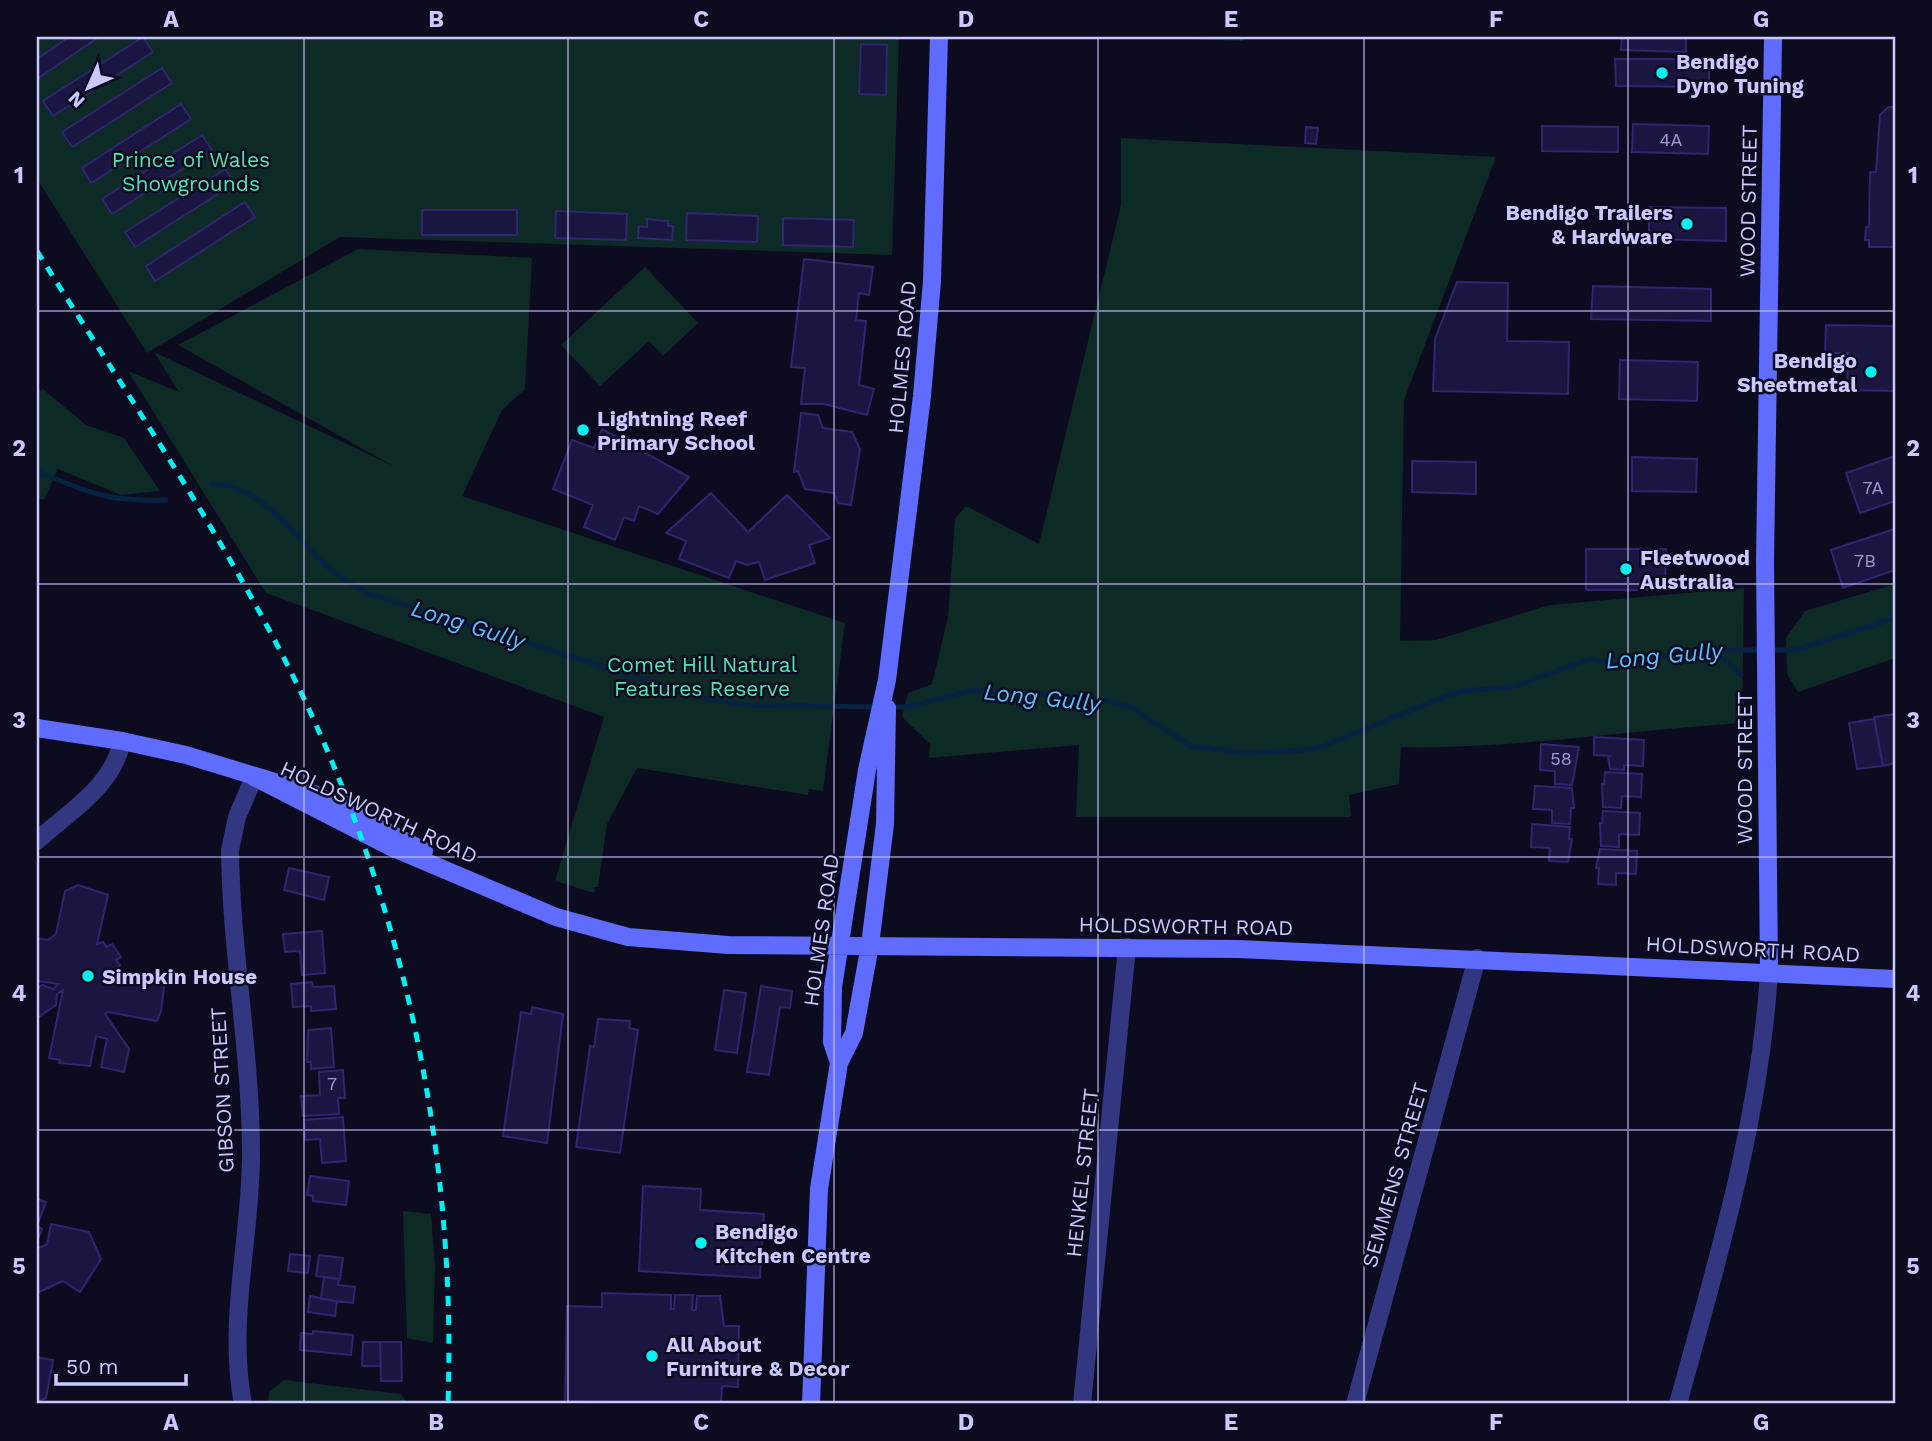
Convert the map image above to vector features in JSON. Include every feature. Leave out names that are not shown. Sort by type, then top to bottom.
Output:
[{"type":"main road","name":"HOLMES ROAD","points":[[839,1063],[832,1042],[831,1021],[840,946],[882,719],[910,514],[928,329],[939,37]]},
{"type":"main road","name":"WOOD STREET","points":[[1769,972],[1765,639],[1773,37]]},
{"type":"main road","name":"HOLMES ROAD","points":[[811,1404],[816,1225],[839,1063],[854,1033],[870,946],[885,824],[882,719]]},
{"type":"main road","name":"HOLDSWORTH ROAD","points":[[37,728],[122,741],[186,755],[254,778],[380,842],[556,917],[628,937],[728,945],[1126,947],[1477,958],[1895,979]]},
{"type":"street","points":[[37,841],[106,778],[119,757],[122,741]]},
{"type":"street","name":"GIBSON STREET","points":[[243,1404],[238,1377],[237,1333],[251,1153],[230,850],[237,817],[254,778]]},
{"type":"street","name":"HENKEL STREET","points":[[1082,1404],[1126,947]]},
{"type":"street","name":"SEMMENS STREET","points":[[1355,1404],[1477,958]]},
{"type":"street","name":"WOOD STREET","points":[[1678,1404],[1746,1150],[1760,1077],[1769,972]]},
{"type":"green space","name":"Prince of Wales Showgrounds","points":[[37,37],[899,37],[892,255],[340,237],[147,353],[37,179]]},
{"type":"green space","points":[[1137,37],[1243,37],[1243,41]]},
{"type":"green space","points":[[1121,138],[1496,157],[1404,400],[1400,641],[1436,640],[1550,605],[1744,588],[1742,723],[1529,742],[1401,747],[1399,784],[1349,795],[1351,817],[1076,817],[1079,745],[929,758],[930,744],[902,717],[908,693],[932,684],[948,617],[955,519],[966,506],[1039,544],[1121,205]]},
{"type":"green space","name":"Comet Hill Natural Features Reserve","points":[[358,249],[532,258],[525,389],[502,410],[462,496],[845,623],[823,791],[809,789],[808,795],[637,768],[607,824],[598,887],[595,887],[594,893],[555,881],[604,717],[266,593],[128,371],[179,392],[154,352],[395,467],[178,345]]},
{"type":"green space","points":[[645,267],[698,323],[663,356],[649,341],[600,386],[561,345]]},
{"type":"green space","points":[[43,389],[86,425],[124,438],[160,491],[121,495],[58,469],[44,500],[37,498],[37,392]]},
{"type":"green space","points":[[1895,584],[1895,658],[1798,692],[1787,674],[1786,638],[1805,611]]},
{"type":"green space","points":[[403,1211],[431,1214],[435,1267],[433,1343],[407,1338]]},
{"type":"green space","points":[[284,1380],[401,1394],[408,1404],[268,1404],[269,1392]]},
{"type":"building","points":[[69,37],[99,37],[37,79],[37,59]]},
{"type":"building","points":[[143,37],[153,52],[53,116],[43,101]]},
{"type":"building","points":[[1622,37],[1686,37],[1686,52],[1621,50]]},
{"type":"building","points":[[861,44],[887,45],[886,95],[859,94]]},
{"type":"building","name":"Bendigo Dyno Tuning","points":[[1615,59],[1709,59],[1709,87],[1616,86]]},
{"type":"building","points":[[162,68],[172,83],[72,147],[62,132]]},
{"type":"building","points":[[181,104],[191,119],[91,183],[82,168]]},
{"type":"building","points":[[1888,107],[1895,107],[1895,247],[1869,247],[1869,240],[1865,240],[1866,227],[1869,227],[1870,172],[1876,172],[1880,115]]},
{"type":"building","points":[[1633,124],[1709,126],[1708,154],[1632,152]]},
{"type":"building","points":[[1542,126],[1618,127],[1618,152],[1542,151]]},
{"type":"building","points":[[1306,127],[1318,128],[1316,144],[1305,143]]},
{"type":"building","points":[[202,135],[212,150],[112,214],[102,199]]},
{"type":"building","points":[[225,169],[235,183],[135,247],[125,232]]},
{"type":"building","points":[[245,202],[255,217],[155,281],[146,266]]},
{"type":"building","name":"Bendigo Trailers & Hardware","points":[[1649,207],[1726,208],[1726,241],[1649,239]]},
{"type":"building","points":[[422,210],[517,210],[517,235],[422,235]]},
{"type":"building","points":[[556,211],[627,214],[626,240],[555,238]]},
{"type":"building","points":[[687,213],[758,216],[757,242],[686,240]]},
{"type":"building","points":[[783,218],[854,220],[853,247],[783,245]]},
{"type":"building","points":[[647,219],[668,221],[668,226],[673,226],[672,240],[638,238],[639,226],[647,227]]},
{"type":"building","points":[[804,259],[873,267],[869,295],[859,293],[856,320],[866,321],[859,385],[874,389],[867,415],[824,404],[801,404],[805,368],[791,367]]},
{"type":"building","points":[[1457,282],[1508,283],[1507,341],[1569,342],[1568,394],[1433,391],[1435,339]]},
{"type":"building","points":[[1593,286],[1711,289],[1711,321],[1591,319]]},
{"type":"building","name":"Bendigo Sheetmetal","points":[[1826,325],[1895,326],[1895,391],[1847,390],[1848,353],[1825,353]]},
{"type":"building","points":[[1620,360],[1698,362],[1697,401],[1619,399]]},
{"type":"building","points":[[801,413],[818,415],[823,428],[852,432],[860,449],[851,505],[838,503],[834,493],[805,489],[798,471],[794,472]]},
{"type":"building","points":[[602,429],[689,477],[658,514],[639,506],[634,521],[624,517],[615,540],[584,527],[593,505],[553,489],[572,440],[594,448]]},
{"type":"building","points":[[1895,456],[1895,501],[1860,513],[1846,473]]},
{"type":"building","points":[[1632,457],[1697,459],[1696,492],[1632,491]]},
{"type":"building","points":[[1412,461],[1476,462],[1476,494],[1412,492]]},
{"type":"building","points":[[711,493],[748,532],[787,495],[830,538],[809,545],[815,563],[765,580],[759,562],[747,565],[736,561],[729,578],[679,559],[686,541],[666,533]]},
{"type":"building","points":[[1895,529],[1895,570],[1843,588],[1831,550]]},
{"type":"building","name":"Fleetwood Australia","points":[[1586,549],[1666,549],[1665,590],[1586,590]]},
{"type":"building","points":[[1895,714],[1895,763],[1883,766],[1874,717]]},
{"type":"building","points":[[1874,719],[1883,766],[1857,769],[1849,723]]},
{"type":"building","points":[[1594,737],[1644,740],[1643,766],[1624,765],[1624,770],[1610,769],[1608,757],[1611,756],[1594,755]]},
{"type":"building","points":[[1541,744],[1579,747],[1572,785],[1555,784],[1555,771],[1540,770]]},
{"type":"building","points":[[1605,772],[1642,774],[1641,797],[1622,796],[1621,808],[1603,807],[1602,784]]},
{"type":"building","points":[[1535,786],[1572,788],[1574,808],[1571,808],[1570,824],[1552,823],[1552,810],[1533,809]]},
{"type":"building","points":[[1603,811],[1640,813],[1639,835],[1619,834],[1619,847],[1601,846],[1600,823]]},
{"type":"building","points":[[1532,824],[1570,827],[1569,839],[1572,839],[1568,862],[1549,861],[1550,848],[1531,847]]},
{"type":"building","points":[[1600,849],[1637,851],[1636,874],[1616,873],[1616,885],[1598,884],[1599,868],[1596,868]]},
{"type":"building","points":[[289,868],[329,877],[324,900],[284,890]]},
{"type":"building","name":"Simpkin House","points":[[78,885],[108,895],[97,944],[103,942],[107,947],[112,944],[121,957],[116,960],[120,965],[115,971],[165,980],[157,1021],[108,1012],[105,1014],[129,1049],[124,1072],[101,1067],[107,1039],[96,1036],[90,1066],[59,1063],[60,1060],[49,1058],[63,990],[57,994],[56,1005],[37,1018],[37,989],[42,985],[53,989],[58,984],[37,981],[37,938],[48,940],[56,934],[65,891]]},
{"type":"building","points":[[322,931],[325,973],[302,975],[300,951],[285,952],[283,934]]},
{"type":"building","points":[[312,982],[313,987],[334,986],[336,1009],[311,1011],[311,1006],[293,1007],[291,984]]},
{"type":"building","points":[[761,986],[792,991],[790,1008],[780,1007],[769,1075],[747,1072]]},
{"type":"building","points":[[724,990],[746,993],[737,1053],[715,1050]]},
{"type":"building","points":[[532,1007],[563,1014],[547,1143],[503,1136],[521,1012],[531,1014]]},
{"type":"building","points":[[598,1019],[630,1021],[629,1028],[638,1030],[620,1153],[576,1147],[590,1046],[594,1047]]},
{"type":"building","points":[[331,1028],[334,1067],[311,1069],[311,1062],[307,1062],[308,1030]]},
{"type":"building","points":[[343,1070],[345,1098],[338,1098],[339,1114],[303,1116],[301,1096],[320,1095],[319,1072]]},
{"type":"building","points":[[343,1117],[346,1161],[322,1163],[320,1139],[305,1140],[304,1120]]},
{"type":"building","points":[[310,1176],[349,1181],[346,1205],[313,1201],[313,1196],[307,1195]]},
{"type":"building","name":"Bendigo Kitchen Centre","points":[[643,1186],[701,1189],[700,1210],[764,1214],[760,1278],[639,1271]]},
{"type":"building","points":[[37,1199],[46,1202],[37,1226]]},
{"type":"building","points":[[51,1224],[89,1232],[101,1259],[80,1292],[63,1281],[37,1293],[37,1249],[47,1244]]},
{"type":"building","points":[[37,1226],[42,1229],[38,1239],[37,1238]]},
{"type":"building","points":[[290,1254],[310,1256],[308,1273],[288,1271]]},
{"type":"building","points":[[319,1255],[343,1258],[340,1279],[316,1276]]},
{"type":"building","points":[[324,1277],[339,1279],[338,1285],[355,1287],[353,1303],[321,1299]]},
{"type":"building","name":"All About Furniture & Decor","points":[[602,1293],[671,1295],[671,1309],[674,1309],[675,1295],[693,1295],[692,1310],[696,1310],[697,1296],[720,1296],[724,1326],[739,1326],[738,1387],[722,1386],[721,1404],[565,1401],[567,1306],[602,1307]]},
{"type":"building","points":[[310,1296],[337,1301],[335,1316],[308,1312]]},
{"type":"building","points":[[313,1331],[353,1335],[351,1355],[300,1350],[301,1333],[313,1334]]},
{"type":"building","points":[[363,1342],[380,1342],[381,1366],[362,1366]]},
{"type":"building","points":[[380,1342],[401,1342],[402,1381],[381,1381]]},
{"type":"building","points":[[37,1357],[53,1360],[46,1398],[37,1402]]},
{"type":"waterway","name":"Long Gully","points":[[37,471],[114,498],[166,500]]},
{"type":"waterway","name":"Long Gully","points":[[212,484],[230,486],[262,503],[332,571],[370,594],[711,700],[747,705],[878,707]]},
{"type":"waterway","name":"Long Gully","points":[[888,707],[908,707],[970,691],[1027,692],[1102,700],[1130,707],[1191,746],[1245,753],[1307,750],[1324,746],[1446,696],[1463,691],[1513,687],[1589,659],[1616,664],[1699,650],[1796,650],[1895,618]]},
{"type":"waterway","points":[[1715,651],[1741,675]]},
{"type":"railway","points":[[37,251],[198,506],[259,611],[327,751],[362,840],[391,931],[414,1024],[431,1119],[443,1214],[448,1309],[448,1404]]},
{"type":"place","name":"Bendigo Dyno Tuning","points":[[1662,73]]},
{"type":"place","name":"Bendigo Trailers & Hardware","points":[[1687,224]]},
{"type":"place","name":"Bendigo Sheetmetal","points":[[1871,372]]},
{"type":"place","name":"Lightning Reef Primary School","points":[[583,430]]},
{"type":"place","name":"Fleetwood Australia","points":[[1626,569]]},
{"type":"place","name":"Simpkin House","points":[[88,976]]},
{"type":"place","name":"Bendigo Kitchen Centre","points":[[701,1243]]},
{"type":"place","name":"All About Furniture & Decor","points":[[652,1356]]}]
